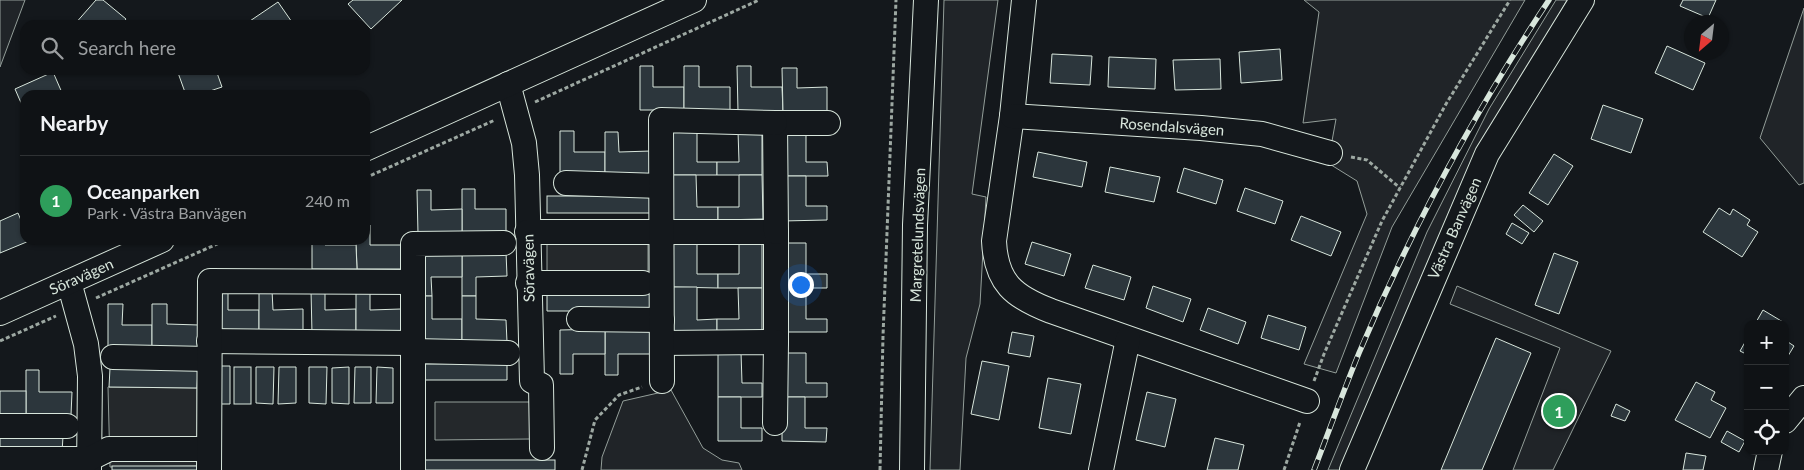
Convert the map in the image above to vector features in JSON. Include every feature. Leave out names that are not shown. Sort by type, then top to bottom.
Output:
[{"type":"street","points":[[370,147],[694,0]]},
{"type":"street","name":"Margretelundsvägen","points":[[912,470],[916,225],[926,0]]},
{"type":"street","points":[[1024,0],[1012,116],[994,241],[995,257],[1000,274],[1009,287],[1032,303],[1128,339],[1308,401]]},
{"type":"street","name":"Västra Banvägen","points":[[1352,470],[1487,154],[1582,0]]},
{"type":"street","name":"Söravägen","points":[[508,84],[524,143],[527,175],[528,284],[532,381],[541,385],[542,448]]},
{"type":"street","name":"Rosendalsvägen","points":[[1012,116],[1262,134],[1330,153]]},
{"type":"street","points":[[662,381],[661,120],[828,123]]},
{"type":"street","points":[[775,123],[775,423]]},
{"type":"street","points":[[566,184],[662,186]]},
{"type":"street","points":[[527,232],[776,232]]},
{"type":"street","name":"Söravägen","points":[[413,470],[413,244],[504,243]]},
{"type":"street","name":"Söravägen","points":[[0,313],[151,245]]},
{"type":"street","points":[[0,459],[209,460],[208,350],[210,281],[413,282]]},
{"type":"street","points":[[69,282],[86,344],[96,460]]},
{"type":"street","points":[[528,284],[643,283]]},
{"type":"street","points":[[579,320],[662,332],[776,342]]},
{"type":"street","points":[[1101,470],[1128,339]]},
{"type":"street","points":[[113,357],[208,350],[412,347],[508,353]]},
{"type":"street","points":[[1789,417],[1804,398]]},
{"type":"street","points":[[0,426],[67,426]]},
{"type":"street","points":[[1766,470],[1769,455]]},
{"type":"path","points":[[370,176],[759,0]]},
{"type":"path","points":[[880,470],[882,336],[896,0]]},
{"type":"path","points":[[1284,470],[1324,354],[1382,221],[1446,104],[1510,0]]},
{"type":"path","points":[[1330,153],[1367,160],[1400,188]]},
{"type":"path","points":[[0,341],[215,245]]},
{"type":"path","points":[[582,470],[595,420],[619,395],[662,381]]},
{"type":"shaded area","points":[[0,0],[25,0],[0,67]]},
{"type":"shaded area","points":[[944,0],[998,0],[972,194],[986,197],[980,304],[966,358],[960,470],[930,470]]},
{"type":"shaded area","points":[[1304,0],[1525,0],[1392,227],[1336,373],[1304,364],[1367,214],[1357,181],[1328,163],[1336,119],[1303,123],[1319,12]]},
{"type":"shaded area","points":[[1556,0],[1567,0],[1455,200],[1345,470],[1328,470],[1427,232],[1489,109]]},
{"type":"shaded area","points":[[1804,8],[1804,183],[1799,185],[1760,138]]},
{"type":"shaded area","points":[[547,239],[648,239],[648,274],[547,274]]},
{"type":"shaded area","points":[[1457,286],[1611,351],[1553,470],[1513,470],[1560,348],[1450,304]]},
{"type":"shaded area","points":[[108,387],[197,388],[197,466],[110,467]]},
{"type":"shaded area","points":[[671,390],[703,448],[722,460],[739,463],[742,470],[601,470],[602,457],[623,401]]},
{"type":"shaded area","points":[[435,402],[530,402],[530,439],[435,440]]},
{"type":"building","points":[[96,0],[103,0],[126,19],[125,20],[78,20]]},
{"type":"building","points":[[353,0],[402,0],[371,29],[370,20],[363,20],[348,4]]},
{"type":"building","points":[[1683,0],[1716,0],[1709,15],[1701,15],[1680,6]]},
{"type":"building","points":[[278,2],[291,20],[251,20]]},
{"type":"building","points":[[1667,46],[1684,54],[1684,60],[1698,60],[1705,63],[1693,90],[1655,73]]},
{"type":"building","points":[[1280,49],[1282,80],[1241,83],[1239,52]]},
{"type":"building","points":[[1052,54],[1092,56],[1090,85],[1050,83]]},
{"type":"building","points":[[1109,57],[1156,59],[1155,89],[1108,87]]},
{"type":"building","points":[[1220,59],[1221,89],[1175,90],[1173,60]]},
{"type":"building","points":[[640,66],[653,66],[653,87],[684,87],[684,110],[640,110]]},
{"type":"building","points":[[684,66],[699,66],[699,87],[730,87],[730,110],[684,110]]},
{"type":"building","points":[[737,66],[751,66],[751,87],[782,87],[783,112],[738,112]]},
{"type":"building","points":[[782,68],[797,68],[797,88],[827,87],[827,111],[783,112]]},
{"type":"building","points":[[46,75],[54,75],[61,90],[20,90],[20,100],[15,89]]},
{"type":"building","points":[[179,75],[218,75],[222,87],[213,90],[184,90]]},
{"type":"building","points":[[1603,105],[1643,119],[1631,153],[1591,139]]},
{"type":"building","points":[[672,129],[697,129],[697,162],[717,162],[717,175],[672,175]]},
{"type":"building","points":[[560,131],[574,131],[574,152],[605,152],[605,176],[560,176]]},
{"type":"building","points":[[738,131],[762,131],[762,175],[717,175],[717,162],[739,162]]},
{"type":"building","points":[[781,131],[806,131],[806,162],[827,162],[828,176],[782,176]]},
{"type":"building","points":[[605,132],[618,132],[619,152],[651,151],[651,175],[605,176]]},
{"type":"building","points":[[1038,152],[1087,162],[1082,187],[1033,177]]},
{"type":"building","points":[[1554,154],[1573,166],[1548,205],[1529,193]]},
{"type":"building","points":[[1110,167],[1160,177],[1154,202],[1105,192]]},
{"type":"building","points":[[1184,168],[1223,180],[1216,204],[1177,192]]},
{"type":"building","points":[[672,175],[696,175],[697,207],[718,207],[718,220],[672,220]]},
{"type":"building","points":[[739,175],[762,175],[763,219],[718,220],[718,207],[739,207]]},
{"type":"building","points":[[782,176],[806,176],[806,206],[827,206],[827,220],[782,221]]},
{"type":"building","points":[[1245,188],[1283,201],[1275,224],[1237,211]]},
{"type":"building","points":[[462,189],[475,189],[475,209],[506,209],[506,233],[462,233]]},
{"type":"building","points":[[417,190],[431,190],[431,210],[462,209],[462,233],[418,234]]},
{"type":"building","points":[[547,196],[650,196],[650,213],[547,213]]},
{"type":"building","points":[[1523,205],[1543,221],[1534,232],[1514,215]]},
{"type":"building","points":[[1719,208],[1730,215],[1733,209],[1750,220],[1747,225],[1758,232],[1742,257],[1703,232]]},
{"type":"building","points":[[18,213],[20,218],[20,245],[0,253],[0,221]]},
{"type":"building","points":[[1301,216],[1341,232],[1331,256],[1291,240]]},
{"type":"building","points":[[1512,223],[1529,233],[1522,244],[1506,234]]},
{"type":"building","points":[[697,242],[697,274],[718,274],[718,288],[672,287],[672,243]]},
{"type":"building","points":[[1032,242],[1071,254],[1064,276],[1025,264]]},
{"type":"building","points":[[739,243],[762,243],[762,288],[718,288],[718,274],[739,274]]},
{"type":"building","points":[[781,243],[806,243],[806,274],[827,274],[827,288],[782,288]]},
{"type":"building","points":[[312,245],[356,245],[357,269],[312,269]]},
{"type":"building","points":[[356,245],[401,245],[401,269],[357,269]]},
{"type":"building","points":[[506,252],[507,276],[476,277],[476,296],[462,296],[462,253]]},
{"type":"building","points":[[417,253],[462,253],[462,277],[431,277],[432,296],[418,296]]},
{"type":"building","points":[[1554,253],[1578,262],[1559,314],[1535,305]]},
{"type":"building","points":[[1093,265],[1131,277],[1124,300],[1085,288]]},
{"type":"building","points":[[1153,286],[1191,299],[1183,322],[1146,308]]},
{"type":"building","points":[[672,287],[697,287],[697,320],[717,319],[717,333],[673,333]]},
{"type":"building","points":[[738,288],[762,288],[762,333],[717,333],[717,319],[739,319]]},
{"type":"building","points":[[782,288],[806,288],[806,319],[827,319],[827,332],[782,332]]},
{"type":"building","points":[[214,289],[228,289],[228,310],[259,310],[259,333],[214,333]]},
{"type":"building","points":[[259,290],[272,290],[273,310],[303,309],[303,333],[259,333]]},
{"type":"building","points":[[311,290],[325,290],[325,310],[356,309],[356,333],[312,334]]},
{"type":"building","points":[[356,290],[370,290],[370,310],[401,309],[401,333],[356,333]]},
{"type":"building","points":[[547,294],[650,294],[651,311],[547,311]]},
{"type":"building","points":[[418,296],[432,296],[432,319],[462,319],[462,342],[418,342]]},
{"type":"building","points":[[462,296],[476,296],[476,319],[506,320],[507,342],[462,342]]},
{"type":"building","points":[[108,304],[123,304],[122,325],[152,325],[152,349],[108,348]]},
{"type":"building","points":[[152,304],[167,304],[167,324],[199,325],[199,349],[152,349]]},
{"type":"building","points":[[1208,308],[1246,322],[1238,344],[1200,330]]},
{"type":"building","points":[[1763,310],[1780,320],[1757,320]]},
{"type":"building","points":[[1268,315],[1306,327],[1299,350],[1261,338]]},
{"type":"building","points":[[605,329],[651,329],[650,354],[618,354],[618,375],[605,375]]},
{"type":"building","points":[[605,329],[605,354],[573,354],[573,374],[560,374],[560,330]]},
{"type":"building","points":[[1012,332],[1034,336],[1030,357],[1008,353]]},
{"type":"building","points":[[1496,338],[1531,353],[1482,470],[1441,470]]},
{"type":"building","points":[[1789,343],[1794,346],[1789,354]]},
{"type":"building","points":[[1744,344],[1744,353],[1740,351]]},
{"type":"building","points":[[741,352],[742,383],[762,383],[762,397],[718,397],[718,353]]},
{"type":"building","points":[[782,353],[806,353],[806,383],[827,383],[827,397],[782,397]]},
{"type":"building","points":[[982,361],[1009,366],[999,420],[971,414]]},
{"type":"building","points":[[507,363],[507,380],[420,380],[420,364]]},
{"type":"building","points":[[213,366],[230,366],[230,404],[212,404]]},
{"type":"building","points":[[234,367],[251,367],[251,404],[234,404]]},
{"type":"building","points":[[256,367],[274,367],[273,404],[256,403]]},
{"type":"building","points":[[279,367],[296,367],[296,403],[278,404]]},
{"type":"building","points":[[309,367],[327,367],[326,404],[309,403]]},
{"type":"building","points":[[349,367],[349,404],[332,403],[332,368]]},
{"type":"building","points":[[355,367],[371,367],[371,403],[354,403]]},
{"type":"building","points":[[377,367],[393,368],[393,403],[376,403]]},
{"type":"building","points":[[110,368],[198,369],[197,388],[109,387]]},
{"type":"building","points":[[26,370],[39,370],[39,392],[72,392],[71,415],[26,415]]},
{"type":"building","points":[[1048,378],[1081,384],[1071,434],[1039,428]]},
{"type":"building","points":[[1696,382],[1715,392],[1711,400],[1726,408],[1710,438],[1675,420]]},
{"type":"building","points":[[0,391],[26,391],[26,415],[0,415]]},
{"type":"building","points":[[1147,392],[1176,399],[1165,447],[1136,440]]},
{"type":"building","points":[[718,397],[741,397],[741,428],[762,428],[762,441],[718,441]]},
{"type":"building","points":[[782,397],[805,397],[805,428],[827,428],[826,442],[782,441]]},
{"type":"building","points":[[1616,404],[1630,411],[1625,421],[1611,416]]},
{"type":"building","points":[[1727,431],[1744,440],[1739,452],[1721,442]]},
{"type":"building","points":[[0,436],[63,436],[62,453],[0,452]]},
{"type":"building","points":[[1215,438],[1244,445],[1238,470],[1207,470]]},
{"type":"building","points":[[1686,453],[1706,456],[1703,470],[1683,470]]},
{"type":"building","points":[[419,460],[555,460],[555,470],[419,470]]},
{"type":"building","points":[[112,466],[197,466],[197,470],[112,470]]},
{"type":"railway","points":[[1314,470],[1359,353],[1422,217],[1495,85],[1549,0]]},
{"type":"place","name":"Oceanparken","points":[[1559,411]]}]
